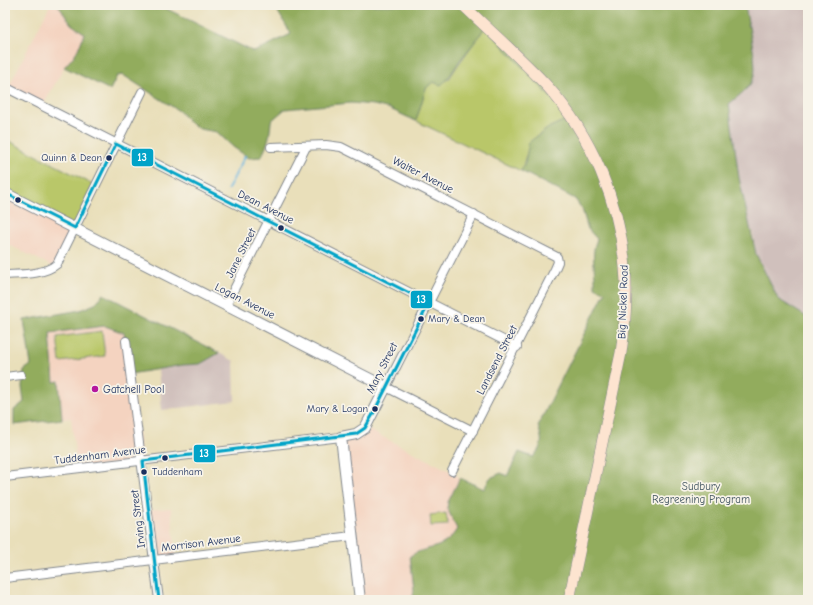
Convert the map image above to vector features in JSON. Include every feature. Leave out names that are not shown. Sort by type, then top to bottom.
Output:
[{"type":"main road","name":"Big Nickel Road","points":[[463,5],[536,75],[565,109],[599,169],[610,195],[621,237],[626,269],[626,287],[625,324],[621,352],[568,600]]},
{"type":"street","name":"Dean Avenue","points":[[5,87],[516,347]]},
{"type":"street","points":[[5,275],[40,272],[57,264],[142,92]]},
{"type":"street","name":"Walter Avenue","points":[[271,147],[326,145],[341,147],[557,257]]},
{"type":"street","name":"Jane Street","points":[[226,305],[306,146]]},
{"type":"street","name":"Logan Avenue","points":[[5,192],[473,431]]},
{"type":"street","name":"Mary Street","points":[[341,437],[356,434],[365,428],[474,214]]},
{"type":"street","name":"Landsend Street","points":[[452,471],[555,269],[558,262],[557,257]]},
{"type":"street","name":"Irving Street","points":[[126,341],[143,461],[159,600]]},
{"type":"street","points":[[5,377],[21,375]]},
{"type":"street","points":[[341,437],[360,600]]},
{"type":"street","name":"Tuddenham Avenue","points":[[5,477],[341,437]]},
{"type":"street","name":"Morrison Avenue","points":[[5,578],[352,536]]},
{"type":"shaded area","points":[[50,5],[58,5],[71,24],[84,32],[81,45],[76,55],[64,67],[43,106],[8,88]]},
{"type":"shaded area","points":[[745,5],[808,5],[808,318],[778,299],[756,254],[753,235],[746,212],[739,178],[729,104],[747,89],[755,59]]},
{"type":"shaded area","points":[[5,192],[76,227],[54,267],[5,243]]},
{"type":"shaded area","points":[[105,326],[125,333],[142,462],[77,469],[71,418],[62,419],[59,382],[54,382],[50,333]]},
{"type":"shaded area","points":[[219,353],[234,361],[235,401],[162,410],[158,370],[183,365],[200,364]]},
{"type":"shaded area","points":[[365,428],[452,472],[460,478],[448,502],[447,508],[457,529],[451,539],[441,546],[419,551],[411,569],[414,590],[412,600],[361,600],[341,438]]},
{"type":"shaded area","points":[[171,508],[176,557],[155,560],[148,510]]},
{"type":"green space","name":"Sudbury Regreening Program","points":[[58,5],[159,5],[254,52],[291,34],[274,5],[745,5],[755,62],[755,70],[754,76],[747,88],[729,104],[739,178],[756,254],[778,299],[808,318],[808,600],[412,600],[414,590],[410,556],[417,552],[436,547],[447,541],[457,529],[447,508],[448,502],[460,478],[484,489],[490,478],[501,473],[507,476],[519,452],[533,457],[539,449],[541,436],[538,426],[605,292],[595,287],[594,250],[597,239],[588,229],[582,209],[575,199],[521,171],[525,163],[529,142],[550,127],[570,118],[485,27],[449,77],[441,85],[433,82],[426,88],[416,121],[390,109],[374,105],[351,103],[285,109],[271,121],[268,140],[261,157],[249,158],[233,147],[217,132],[200,129],[190,123],[179,111],[123,75],[117,76],[110,90],[64,67],[77,52],[84,33],[71,24]]},
{"type":"green space","points":[[485,27],[570,118],[550,127],[539,135],[526,155],[521,171],[416,121],[426,88],[433,82],[449,79]]},
{"type":"green space","points":[[7,140],[96,186],[76,227],[5,192],[5,144]]},
{"type":"green space","points":[[103,294],[219,353],[200,364],[183,365],[130,374],[124,333],[105,326],[50,333],[54,382],[59,381],[62,419],[14,425],[14,410],[24,402],[22,387],[24,370],[31,365],[24,320],[80,310],[95,304]]},
{"type":"green space","points":[[102,331],[105,356],[60,362],[57,337]]},
{"type":"green space","points":[[446,513],[448,525],[431,526],[430,515]]},
{"type":"waterway","points":[[228,189],[245,156]]},
{"type":"transit line","name":"13","points":[[5,193],[75,228],[116,144],[429,303],[372,416],[365,428],[356,434],[143,461],[159,600]]},
{"type":"place","name":"Quinn & Dean","points":[[109,158]]},
{"type":"place","name":"Mary & Dean","points":[[421,319]]},
{"type":"place","name":"Gatchell Pool","points":[[95,389]]},
{"type":"place","name":"Mary & Logan","points":[[375,409]]},
{"type":"place","name":"Tuddenham","points":[[144,472]]}]
